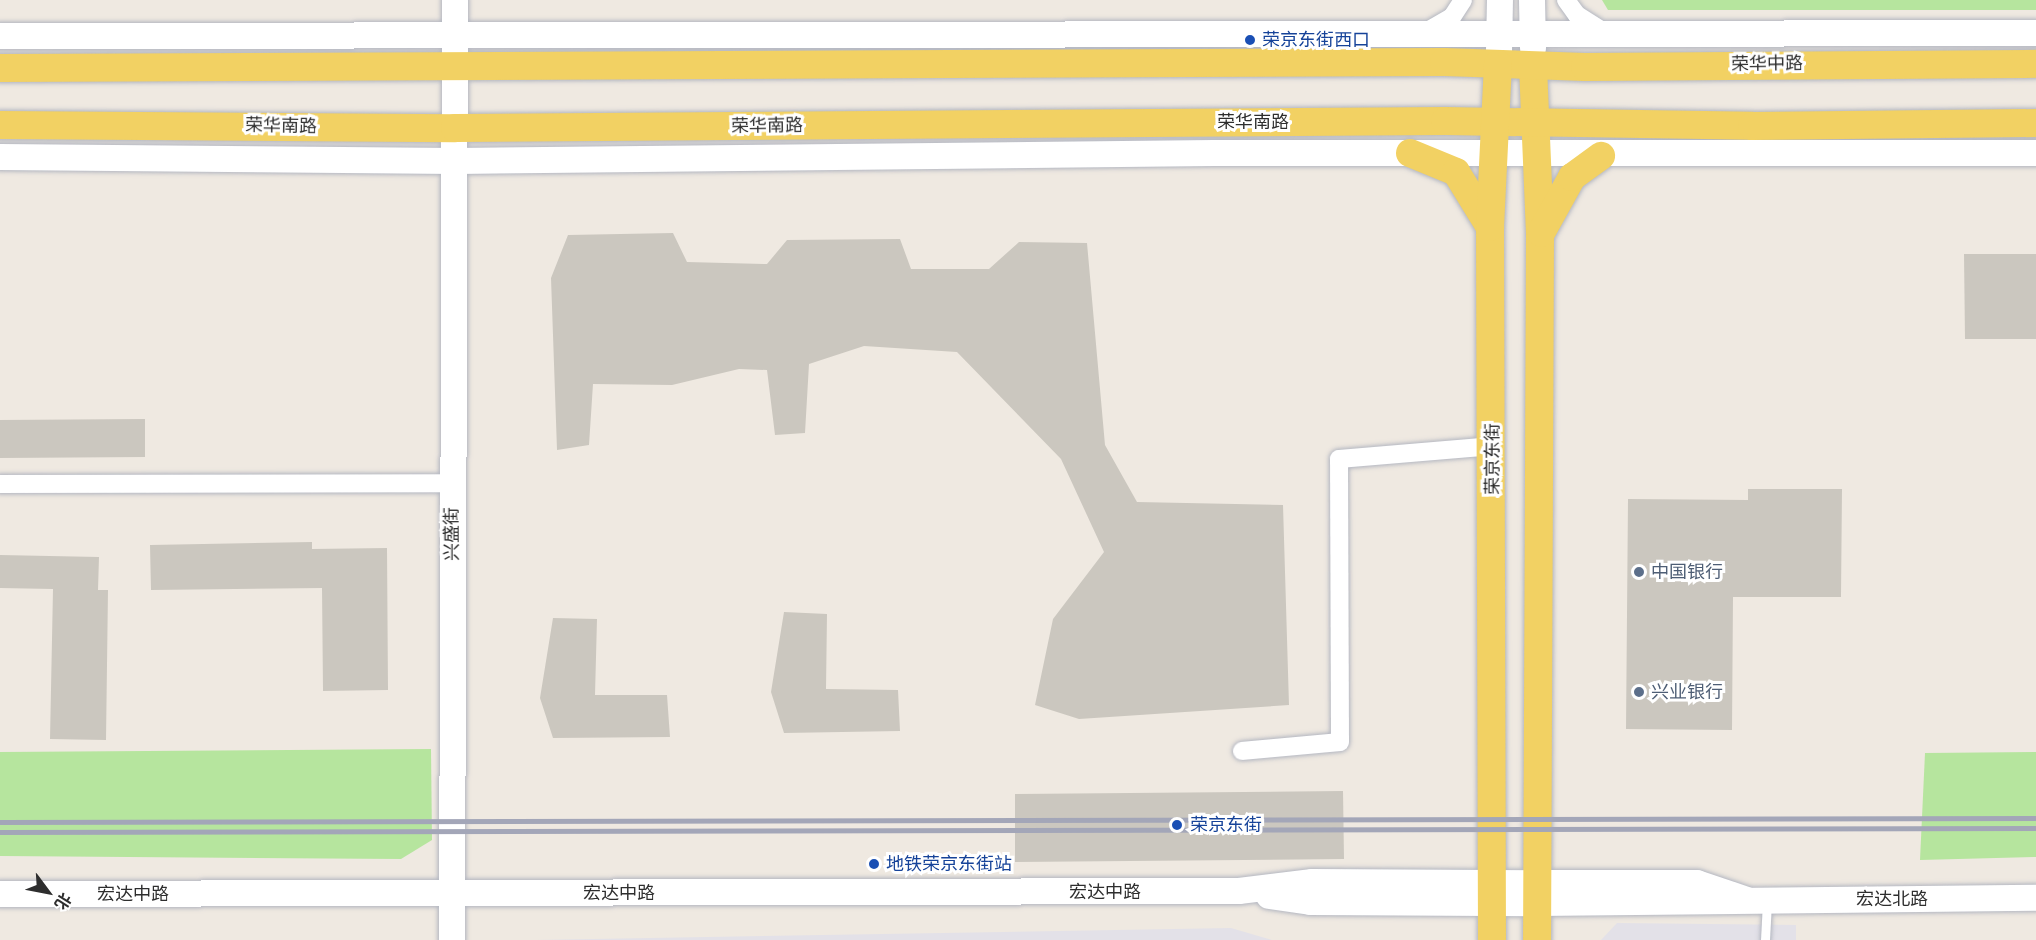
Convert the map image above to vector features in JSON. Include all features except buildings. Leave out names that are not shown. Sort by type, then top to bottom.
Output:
[{"type":"main road","points":[[0,68],[455,64],[1498,64]]},
{"type":"main road","name":"荣华中路","points":[[1498,64],[1533,66],[2036,64]]},
{"type":"main road","name":"荣京东街","points":[[1492,940],[1493,446],[1490,227],[1498,64]]},
{"type":"main road","points":[[1533,66],[1533,123],[1540,235],[1537,940]]},
{"type":"main road","name":"荣华南路","points":[[0,125],[455,128],[1142,122],[1533,123]]},
{"type":"main road","points":[[1533,123],[2036,123]]},
{"type":"main road","points":[[1410,153],[1456,172],[1490,227]]},
{"type":"main road","points":[[1540,235],[1572,177],[1601,156]]},
{"type":"street","name":"兴盛街","points":[[452,940],[455,0]]},
{"type":"street","points":[[1423,33],[1452,17],[1463,0]]},
{"type":"street","points":[[1498,64],[1500,0]]},
{"type":"street","points":[[1532,0],[1533,66]]},
{"type":"street","points":[[1566,0],[1577,15],[1608,34]]},
{"type":"street","points":[[0,36],[2036,33]]},
{"type":"street","points":[[1792,34],[1865,63]]},
{"type":"street","points":[[696,35],[768,64]]},
{"type":"street","points":[[1142,122],[1214,153]]},
{"type":"street","points":[[115,124],[196,156]]},
{"type":"street","points":[[0,157],[196,156],[456,160],[1214,153],[1410,153],[1535,156],[2036,153]]},
{"type":"street","points":[[1242,751],[1340,742],[1340,459],[1493,446]]},
{"type":"street","points":[[0,484],[452,483]]},
{"type":"street","name":"宏达中路","points":[[0,894],[1239,891],[1312,882],[1492,893],[1537,893]]},
{"type":"street","name":"宏达北路","points":[[1537,893],[1757,900],[2036,898]]},
{"type":"lane","points":[[1757,900],[1766,940]]},
{"type":"shaded area","points":[[1617,923],[1796,925],[1796,940],[1601,940]]},
{"type":"shaded area","points":[[1231,928],[1272,940],[536,940]]},
{"type":"green space","points":[[1602,0],[2036,0],[2036,10],[1608,10]]},
{"type":"green space","points":[[431,749],[432,840],[401,859],[0,856],[0,752]]},
{"type":"green space","points":[[2036,752],[2036,857],[1920,860],[1925,753]]},
{"type":"railway","points":[[0,822],[2036,818]]},
{"type":"railway","points":[[0,832],[2036,828]]},
{"type":"place","name":"荣京东街西口","points":[[1250,40]]},
{"type":"place","name":"中国银行","points":[[1639,572]]},
{"type":"place","name":"兴业银行","points":[[1639,692]]},
{"type":"place","name":"荣京东街","points":[[1177,825]]},
{"type":"place","name":"地铁荣京东街站","points":[[874,864]]}]
